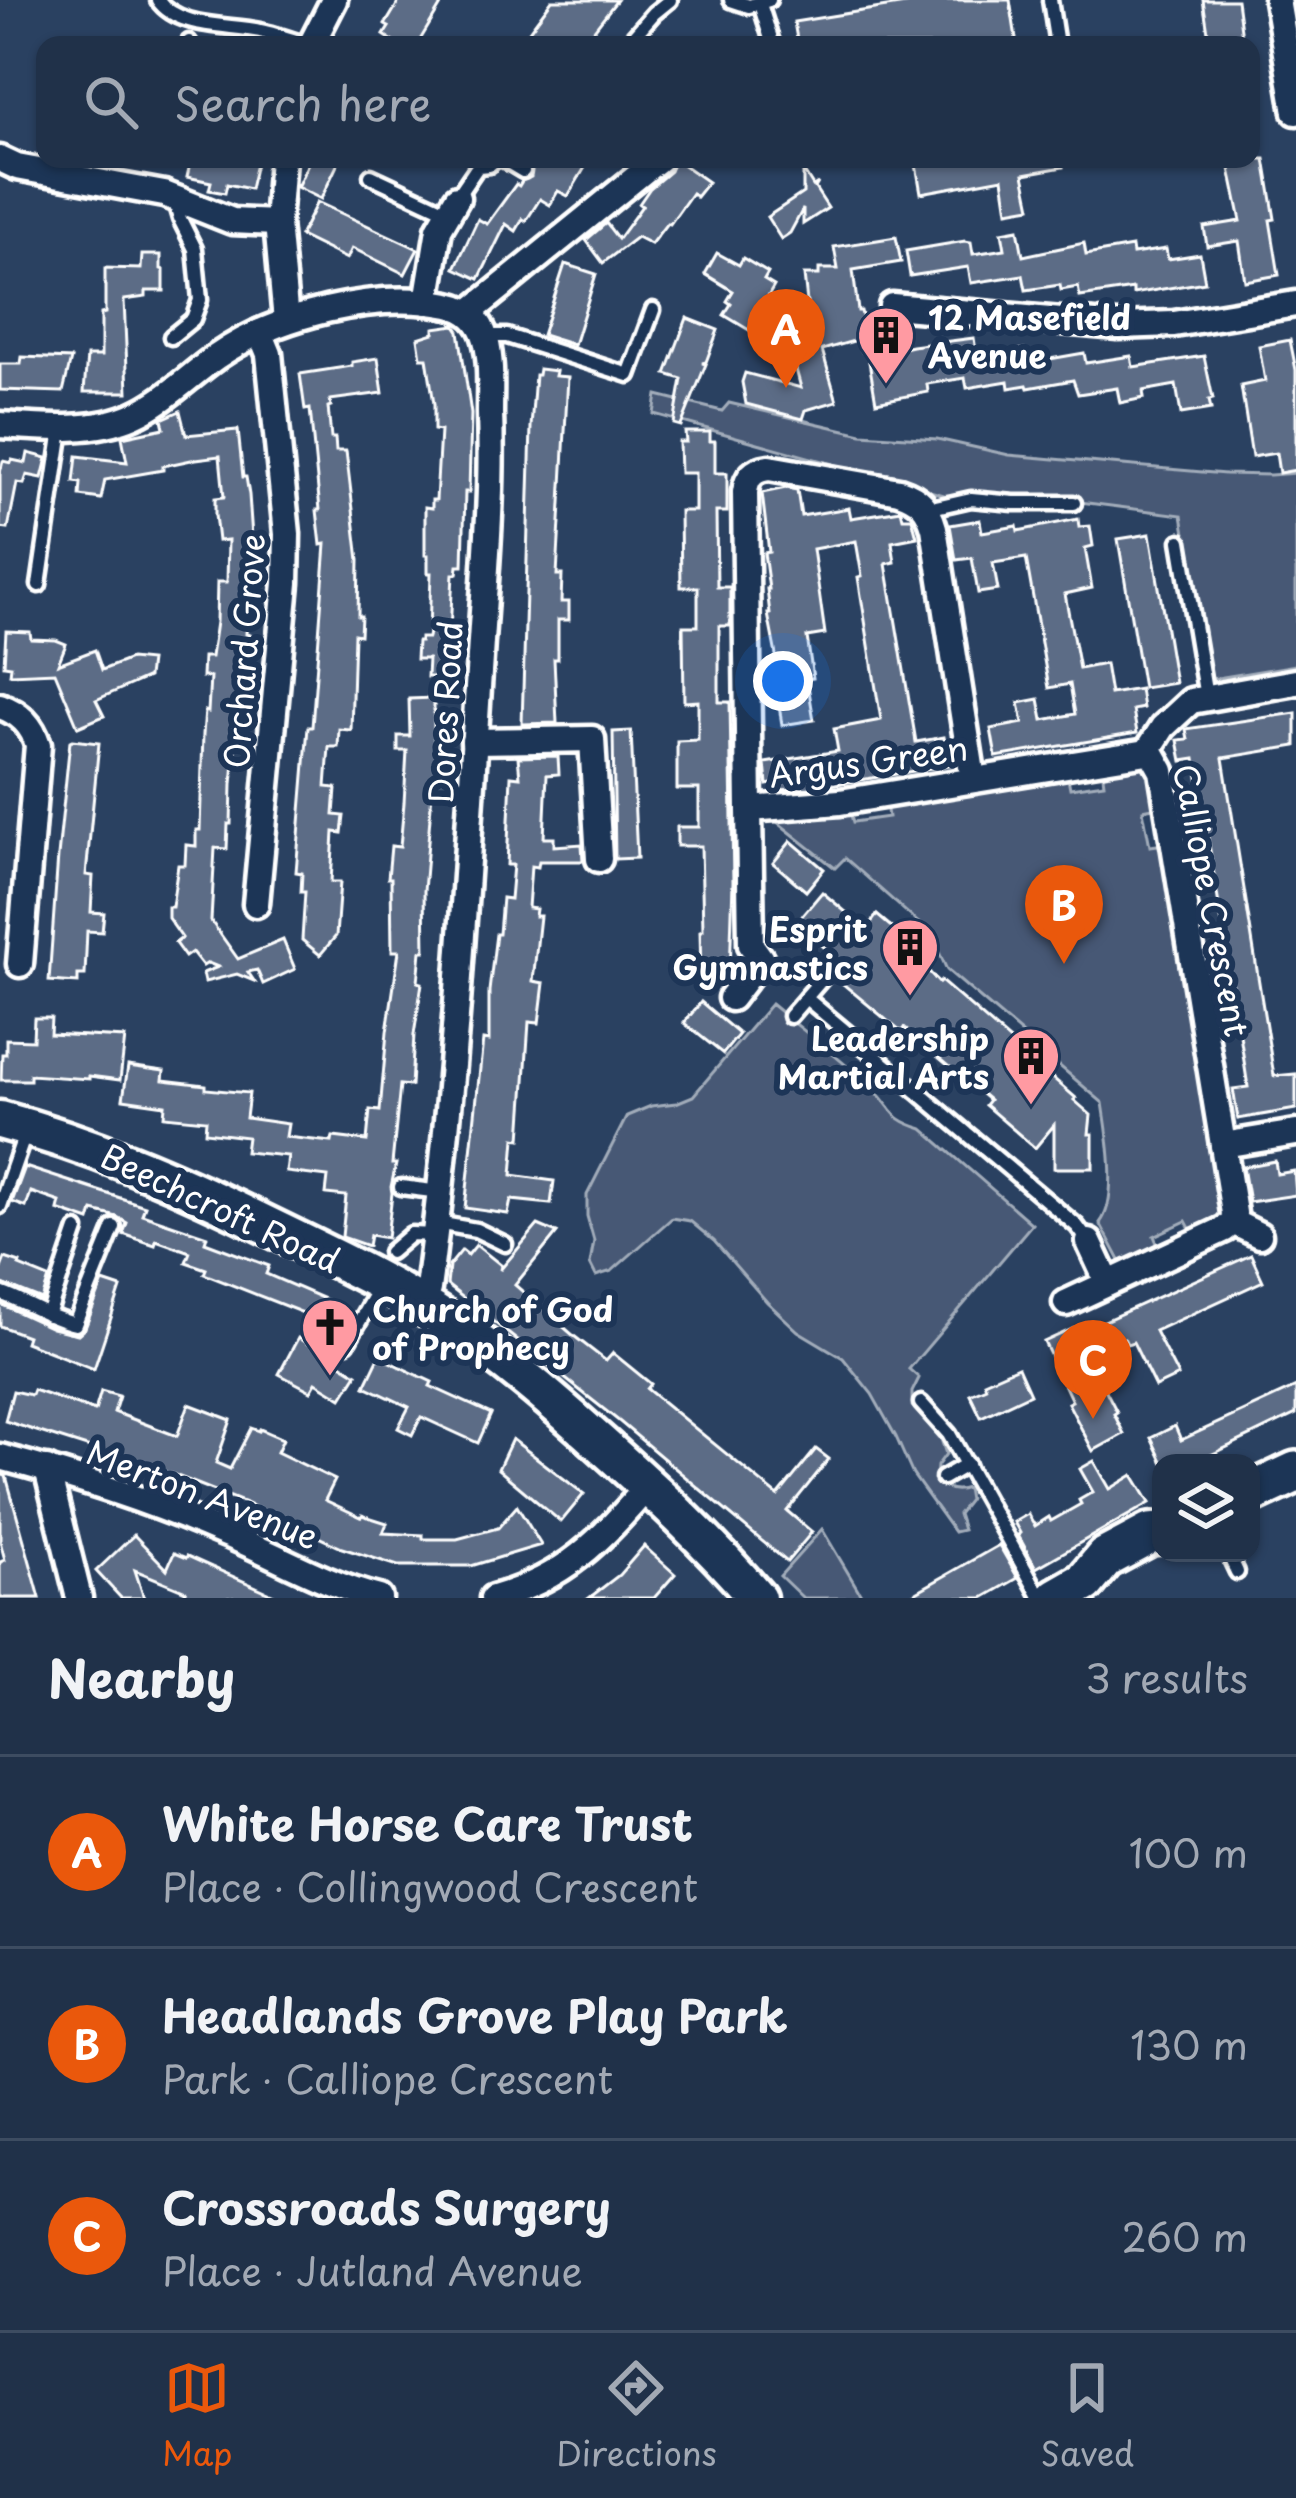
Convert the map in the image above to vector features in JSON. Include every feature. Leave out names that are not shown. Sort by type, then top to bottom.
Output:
[{"type":"main road","name":"Beechcroft Road","points":[[14,1124],[101,1150],[385,1268],[422,1305],[515,1371],[648,1486],[757,1598]]},
{"type":"main road","points":[[1260,1489],[1296,1472]]},
{"type":"main road","points":[[1071,1590],[1105,1558],[1152,1534]]},
{"type":"main road","points":[[1071,1590],[1120,1580],[1153,1562]]},
{"type":"street","points":[[314,36],[334,0]]},
{"type":"street","points":[[1277,0],[1296,112]]},
{"type":"street","points":[[0,159],[174,198],[232,221],[277,223]]},
{"type":"street","points":[[281,168],[277,223],[286,321]]},
{"type":"street","points":[[469,313],[648,168]]},
{"type":"street","points":[[427,302],[435,244],[452,205]]},
{"type":"street","points":[[0,425],[62,428],[133,416],[214,358],[260,332],[323,311],[372,304],[449,305],[469,313],[485,336]]},
{"type":"street","points":[[892,306],[1118,326],[1174,324],[1296,304]]},
{"type":"street","name":"Orchard Grove","points":[[256,904],[287,534],[269,354],[260,332]]},
{"type":"street","name":"Dores Road","points":[[422,1305],[436,1229],[460,985],[491,440],[485,336]]},
{"type":"street","points":[[749,808],[744,512],[747,482],[760,469],[899,491],[927,509],[934,528],[974,779]]},
{"type":"street","name":"Calliope Crescent","points":[[1233,1222],[1162,771],[1147,752],[1191,701],[1296,682]]},
{"type":"street","points":[[0,706],[27,722],[38,745],[14,948]]},
{"type":"street","points":[[474,741],[592,739],[598,859]]},
{"type":"street","name":"Argus Green","points":[[761,959],[751,945],[749,808],[840,802],[1147,752]]},
{"type":"street","points":[[731,998],[761,959],[783,977]]},
{"type":"street","points":[[1223,1145],[1296,1133]]},
{"type":"street","points":[[1066,1303],[1233,1222],[1259,1235]]},
{"type":"street","points":[[1089,1242],[1108,1283]]},
{"type":"street","name":"Merton Avenue","points":[[0,1457],[191,1519],[379,1598]]},
{"type":"street","points":[[47,1469],[79,1598]]},
{"type":"street","points":[[493,1598],[549,1577],[582,1556],[648,1486]]},
{"type":"lane","points":[[158,0],[183,17],[278,36]]},
{"type":"lane","points":[[635,36],[670,0]]},
{"type":"lane","points":[[731,0],[748,6],[765,2],[771,36]]},
{"type":"lane","points":[[1049,0],[1056,36]]},
{"type":"lane","points":[[371,176],[452,205],[477,168]]},
{"type":"lane","points":[[517,168],[523,171]]},
{"type":"lane","points":[[171,337],[193,319],[200,299],[195,249],[174,198]]},
{"type":"lane","points":[[869,346],[889,326],[892,306]]},
{"type":"lane","points":[[485,336],[507,336],[629,375],[653,310]]},
{"type":"lane","points":[[39,584],[62,428]]},
{"type":"lane","points":[[927,509],[971,499],[1074,503]]},
{"type":"lane","points":[[1180,541],[1206,697]]},
{"type":"lane","points":[[790,1016],[822,979]]},
{"type":"lane","points":[[806,998],[1077,1226],[1089,1242]]},
{"type":"lane","points":[[0,1207],[14,1124]]},
{"type":"lane","points":[[401,1186],[440,1192]]},
{"type":"lane","points":[[0,1293],[71,1324],[77,1322],[114,1227]]},
{"type":"lane","points":[[48,1315],[77,1230]]},
{"type":"lane","points":[[347,1343],[385,1268],[411,1234],[476,1230],[505,1244]]},
{"type":"lane","points":[[921,1403],[949,1434],[1041,1598]]},
{"type":"lane","points":[[943,1478],[967,1465]]},
{"type":"lane","points":[[1233,1562],[1238,1572]]},
{"type":"shaded area","points":[[657,395],[722,411],[729,403],[862,434],[937,439],[1009,455],[1225,474],[1296,473],[1296,665],[1209,682],[1182,515],[1072,501],[944,495],[654,414]]},
{"type":"shaded area","points":[[1146,764],[1158,807],[1143,810],[1150,846],[1165,844],[1222,1211],[1219,1219],[1193,1234],[1186,1221],[1154,1236],[1160,1250],[1123,1266],[1100,1223],[1111,1183],[1103,1103],[947,970],[931,934],[845,858],[835,868],[771,817],[849,809],[853,822],[888,817],[886,803],[1067,773],[1070,788],[1104,783],[1102,768]]},
{"type":"shaded area","points":[[771,1004],[861,1078],[897,1117],[923,1129],[1032,1224],[909,1369],[919,1378],[912,1406],[941,1439],[946,1454],[937,1466],[936,1479],[950,1489],[967,1488],[969,1500],[958,1514],[963,1530],[954,1532],[913,1475],[872,1394],[843,1358],[798,1331],[690,1221],[672,1218],[612,1271],[596,1276],[590,1264],[594,1241],[587,1195],[627,1116],[693,1096]]},
{"type":"shaded area","points":[[822,1529],[863,1598],[803,1598],[780,1576]]},
{"type":"building","points":[[400,0],[444,0],[422,36],[386,36],[389,27],[385,25]]},
{"type":"building","points":[[552,0],[617,0],[589,36],[525,36]]},
{"type":"building","points":[[930,0],[1010,0],[1016,36],[796,36],[794,22]]},
{"type":"building","points":[[1203,0],[1237,0],[1242,36],[1209,36]]},
{"type":"building","points":[[1260,159],[1265,159],[1279,275],[1245,281],[1239,241],[1207,246],[1204,227],[1241,221],[1230,168],[1260,168]]},
{"type":"building","points":[[189,168],[255,168],[250,189],[227,184],[225,193],[209,190],[211,182],[187,177]]},
{"type":"building","points":[[306,168],[336,168],[321,199],[297,187]]},
{"type":"building","points":[[532,168],[585,168],[568,196],[558,191],[550,205],[540,199],[516,231],[506,224],[479,279],[455,268],[478,219],[487,224],[516,184],[531,177]]},
{"type":"building","points":[[688,168],[708,182],[696,197],[692,193],[651,244],[637,237],[603,263],[586,240],[606,223],[618,239],[650,188],[670,171]]},
{"type":"building","points":[[917,168],[1057,168],[1024,174],[1031,207],[1008,211],[1003,178],[921,193]]},
{"type":"building","points":[[803,170],[813,186],[818,183],[815,188],[828,208],[803,224],[803,209],[790,233],[781,239],[767,217],[803,193]]},
{"type":"building","points":[[317,202],[418,249],[405,274],[352,248],[347,259],[300,236]]},
{"type":"building","points":[[1018,229],[1023,256],[1084,243],[1086,255],[1132,247],[1133,254],[1166,249],[1168,259],[1200,254],[1205,282],[1080,297],[1078,287],[1026,290],[1023,275],[971,283],[968,267],[910,276],[906,251],[965,241],[971,242],[973,254],[1005,249],[1002,232]]},
{"type":"building","points":[[896,237],[901,262],[853,270],[866,334],[822,350],[837,401],[806,410],[803,419],[746,404],[745,373],[801,388],[788,339],[810,329],[804,275],[838,269],[834,247]]},
{"type":"building","points":[[717,253],[739,265],[743,258],[768,273],[764,280],[774,286],[749,330],[724,315],[733,291],[705,274]]},
{"type":"building","points":[[142,255],[161,255],[164,291],[146,291],[146,297],[124,300],[128,392],[84,392],[87,356],[101,356],[105,268],[141,269]]},
{"type":"building","points":[[565,264],[596,274],[574,345],[542,335]]},
{"type":"building","points":[[687,318],[718,330],[681,426],[674,424],[682,379],[666,374]]},
{"type":"building","points":[[455,325],[471,414],[469,492],[465,492],[463,566],[453,574],[452,667],[447,677],[427,677],[428,659],[416,659],[417,642],[428,638],[429,631],[431,573],[425,555],[425,507],[432,508],[436,500],[440,431],[434,430],[427,358],[421,358],[418,338],[434,333],[434,328]]},
{"type":"building","points":[[974,338],[977,358],[1024,349],[1027,363],[1084,353],[1086,363],[1131,356],[1133,367],[1204,356],[1211,409],[1181,414],[1176,385],[1143,391],[1144,398],[1120,403],[1117,388],[1078,394],[1073,380],[1028,388],[1009,388],[1008,381],[967,388],[965,378],[927,384],[928,392],[876,402],[868,356]]},
{"type":"building","points":[[1290,340],[1296,370],[1296,470],[1279,473],[1276,453],[1252,457],[1241,386],[1265,381],[1259,346]]},
{"type":"building","points":[[22,357],[71,359],[63,392],[0,390],[0,364],[21,364]]},
{"type":"building","points":[[378,358],[383,393],[330,400],[328,407],[336,451],[346,451],[361,616],[360,635],[354,634],[351,730],[339,729],[338,747],[329,747],[326,787],[336,788],[334,815],[344,816],[342,833],[334,832],[331,882],[340,882],[336,936],[320,955],[302,940],[305,892],[301,892],[302,873],[296,872],[326,544],[321,545],[310,409],[305,410],[300,374]]},
{"type":"building","points":[[539,369],[568,377],[557,575],[562,575],[561,602],[569,602],[569,620],[558,620],[558,659],[554,659],[557,723],[522,724],[531,427]]},
{"type":"building","points":[[180,411],[186,435],[238,430],[249,495],[252,537],[246,634],[250,635],[248,652],[244,652],[231,824],[227,849],[215,848],[211,921],[238,959],[283,940],[295,969],[263,984],[257,970],[248,972],[254,981],[237,974],[205,982],[203,973],[218,967],[203,966],[192,952],[185,957],[175,943],[182,938],[168,918],[178,865],[185,865],[186,845],[196,846],[196,830],[200,830],[210,677],[202,677],[203,657],[211,657],[217,582],[227,582],[228,540],[218,541],[215,515],[215,498],[224,497],[220,456],[105,480],[101,499],[80,496],[81,483],[74,482],[77,456],[127,462],[122,437],[164,428],[162,419]]},
{"type":"building","points":[[685,432],[710,432],[710,441],[715,441],[715,473],[727,473],[727,512],[716,512],[717,587],[730,587],[730,626],[719,626],[719,702],[730,702],[730,973],[701,973],[701,846],[677,846],[677,827],[699,827],[699,789],[677,789],[677,741],[698,740],[698,701],[684,702],[683,626],[698,626],[698,587],[681,587],[680,511],[695,511],[695,473],[680,473],[679,442],[686,442]]},
{"type":"building","points":[[28,453],[47,458],[42,478],[27,475],[24,484],[17,483],[8,529],[0,528],[3,461],[26,463]]},
{"type":"building","points":[[797,490],[801,516],[849,508],[851,518],[901,510],[903,518],[912,518],[917,537],[892,542],[895,562],[886,564],[916,742],[944,737],[949,765],[813,788],[778,790],[777,783],[767,785],[765,763],[838,751],[834,729],[881,720],[856,541],[813,549],[825,634],[807,637],[814,720],[782,725],[776,686],[782,686],[768,614],[764,553],[769,552],[762,493]]},
{"type":"building","points":[[1078,519],[1079,527],[1090,526],[1093,546],[1085,548],[1092,588],[1065,594],[1079,669],[1105,664],[1110,694],[1140,689],[1143,708],[1133,710],[1137,733],[996,757],[991,729],[1023,723],[1019,703],[1039,699],[1043,720],[1075,714],[1070,684],[1049,688],[1026,558],[993,563],[998,590],[978,593],[972,558],[956,560],[950,525],[980,520],[982,532],[1017,526],[1018,531]]},
{"type":"building","points":[[1150,534],[1175,683],[1143,688],[1118,539]]},
{"type":"building","points":[[6,631],[30,632],[31,639],[66,644],[58,664],[95,650],[102,670],[130,659],[150,661],[148,677],[96,700],[104,716],[78,727],[55,672],[10,674],[11,666],[4,665]]},
{"type":"building","points":[[434,698],[434,748],[444,748],[443,780],[433,780],[424,891],[425,951],[421,951],[411,1086],[400,1085],[387,1238],[370,1235],[368,1246],[342,1237],[346,1196],[326,1194],[328,1177],[286,1172],[288,1156],[245,1152],[247,1137],[205,1132],[206,1120],[164,1116],[165,1105],[123,1099],[128,1066],[164,1071],[163,1080],[249,1093],[246,1118],[288,1124],[286,1137],[367,1141],[370,1110],[380,1111],[399,951],[392,951],[388,878],[391,846],[400,847],[404,803],[407,751],[398,751],[398,736],[410,736],[409,699]]},
{"type":"building","points":[[1296,713],[1296,746],[1223,758],[1274,1076],[1296,1074],[1296,1109],[1238,1119],[1233,1089],[1248,1087],[1236,1009],[1195,759],[1182,761],[1178,740],[1188,739],[1186,729]]},
{"type":"building","points":[[631,731],[637,858],[615,859],[613,732]]},
{"type":"building","points":[[72,740],[99,743],[86,875],[93,876],[91,912],[104,913],[102,932],[87,931],[85,975],[78,975],[78,983],[49,981]]},
{"type":"building","points":[[558,756],[559,774],[547,775],[544,838],[554,838],[554,846],[582,844],[583,861],[539,861],[538,867],[531,866],[528,908],[536,909],[535,916],[540,916],[533,981],[544,983],[539,1023],[529,1022],[521,1139],[515,1138],[512,1175],[554,1181],[551,1204],[511,1200],[508,1214],[465,1208],[483,1040],[489,1041],[496,934],[502,898],[510,899],[511,776],[520,777],[518,757]]},
{"type":"building","points":[[791,841],[824,869],[806,891],[773,863]]},
{"type":"building","name":"Esprit Gymnastics","points":[[822,892],[866,929],[877,915],[914,946],[906,956],[924,966],[1076,1098],[1091,1115],[1093,1168],[1054,1168],[1054,1125],[1035,1148],[985,1105],[989,1100],[828,971],[838,959],[796,923]]},
{"type":"building","points":[[701,1002],[739,1034],[723,1054],[684,1023]]},
{"type":"building","points":[[34,1018],[51,1018],[50,1034],[125,1038],[120,1080],[30,1075],[30,1080],[1,1080],[6,1039],[33,1040]]},
{"type":"building","points":[[1275,1161],[1277,1174],[1294,1171],[1296,1195],[1249,1202],[1243,1167]]},
{"type":"building","points":[[25,1167],[145,1206],[142,1214],[207,1236],[205,1242],[269,1266],[266,1274],[329,1301],[321,1320],[204,1274],[206,1269],[186,1262],[190,1252],[123,1234],[127,1223],[117,1217],[93,1211],[90,1221],[58,1210],[60,1202],[31,1192],[26,1207],[12,1202]]},
{"type":"building","points":[[538,1225],[557,1233],[515,1285],[574,1336],[606,1361],[613,1353],[651,1384],[647,1389],[778,1496],[816,1449],[829,1459],[787,1511],[812,1532],[787,1562],[447,1285],[449,1266],[462,1250],[468,1255],[476,1245],[501,1265],[500,1270]]},
{"type":"building","points":[[1251,1255],[1263,1281],[1155,1331],[1178,1376],[1155,1387],[1133,1342],[1127,1344],[1124,1338],[1075,1362],[1088,1392],[1103,1385],[1124,1434],[1093,1451],[1044,1342],[1088,1322],[1091,1327]]},
{"type":"building","points":[[5,1258],[49,1278],[42,1300],[0,1283]]},
{"type":"building","points":[[103,1282],[121,1288],[94,1369],[25,1342],[27,1336],[0,1326],[0,1304],[52,1328],[78,1334],[85,1328]]},
{"type":"building","points":[[298,1338],[357,1374],[342,1398],[316,1382],[311,1391],[279,1374]]},
{"type":"building","points":[[379,1357],[491,1414],[478,1443],[421,1417],[412,1435],[398,1428],[409,1407],[365,1386]]},
{"type":"building","points":[[1018,1367],[1030,1394],[981,1417],[970,1394]]},
{"type":"building","points":[[1296,1387],[1296,1414],[1213,1454],[1159,1454],[1151,1438],[1175,1426],[1181,1440]]},
{"type":"building","points":[[33,1390],[95,1411],[101,1391],[119,1396],[114,1412],[177,1436],[189,1404],[231,1420],[216,1463],[230,1469],[251,1428],[260,1429],[283,1439],[277,1452],[335,1480],[325,1500],[387,1523],[383,1533],[457,1539],[498,1528],[517,1506],[541,1545],[471,1566],[398,1566],[342,1548],[172,1474],[5,1421],[13,1391],[31,1395]]},
{"type":"building","points":[[512,1439],[584,1494],[561,1522],[498,1469]]},
{"type":"building","points":[[1094,1461],[1110,1489],[1133,1475],[1150,1503],[1036,1568],[1014,1522],[1028,1514],[1035,1526],[1081,1504],[1079,1500],[1093,1492],[1080,1469]]},
{"type":"building","points":[[0,1474],[6,1476],[40,1598],[0,1598],[0,1562],[5,1560],[0,1541]]},
{"type":"building","points":[[134,1535],[167,1569],[174,1553],[187,1556],[281,1598],[196,1598],[135,1570],[144,1598],[121,1598],[96,1571]]},
{"type":"building","points":[[999,1545],[1018,1578],[983,1598],[906,1598]]},
{"type":"building","points":[[644,1546],[675,1574],[654,1598],[589,1598],[619,1575]]},
{"type":"place","name":"12 Masefield Avenue","points":[[886,386]]},
{"type":"place","name":"White Horse Care Trust","points":[[786,388]]},
{"type":"place","name":"Headlands Grove Play Park","points":[[1064,964]]},
{"type":"place","name":"Esprit Gymnastics","points":[[910,998]]},
{"type":"place","name":"Leadership Martial Arts","points":[[1031,1107]]},
{"type":"place","name":"Church of God of Prophecy","points":[[330,1378]]},
{"type":"place","name":"Crossroads Surgery","points":[[1093,1419]]}]
